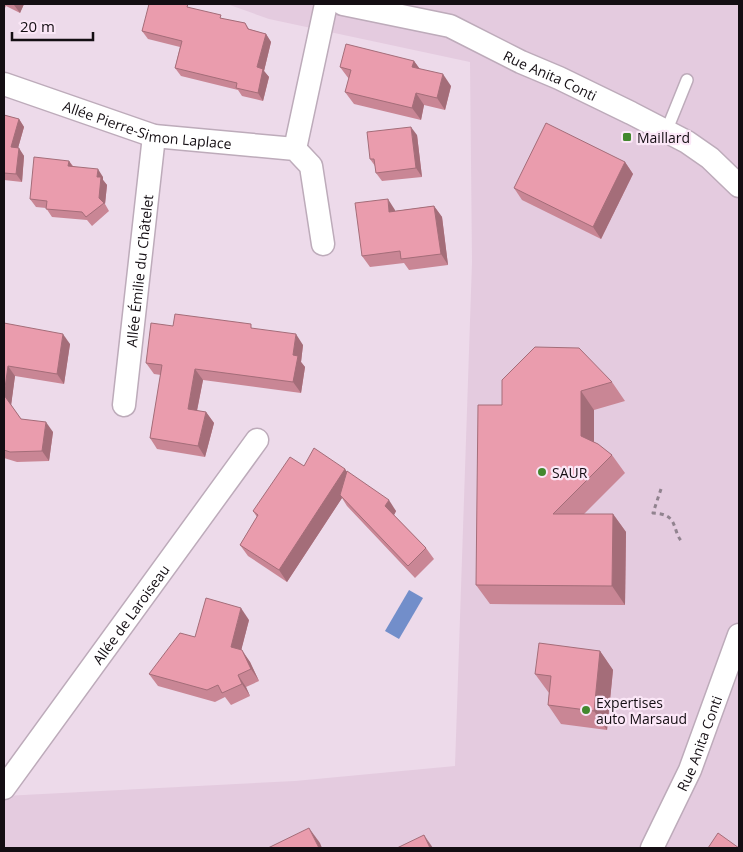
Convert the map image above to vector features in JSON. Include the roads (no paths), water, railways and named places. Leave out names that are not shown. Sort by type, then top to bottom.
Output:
[{"type":"street","points":[[323,244],[311,166],[295,149],[326,4]]},
{"type":"street","name":"Rue Anita Conti","points":[[343,4],[450,26],[521,62],[579,87],[666,132],[710,158],[739,186]]},
{"type":"street","name":"Allée Pierre-Simon Laplace","points":[[4,84],[154,136],[295,149]]},
{"type":"street","name":"Allée Émilie du Châtelet","points":[[124,405],[154,136]]},
{"type":"street","name":"Allée de Laroiseau","points":[[4,788],[256,440]]},
{"type":"street","name":"Rue Anita Conti","points":[[652,848],[690,770],[739,635]]},
{"type":"lane","points":[[666,132],[687,80]]},
{"type":"water","points":[[409,590],[423,598],[399,639],[385,631]]},
{"type":"place","name":"Maillard","points":[[627,137]]},
{"type":"place","name":"SAUR","points":[[542,472]]},
{"type":"place","name":"Expertises auto Marsaud","points":[[586,710]]}]
